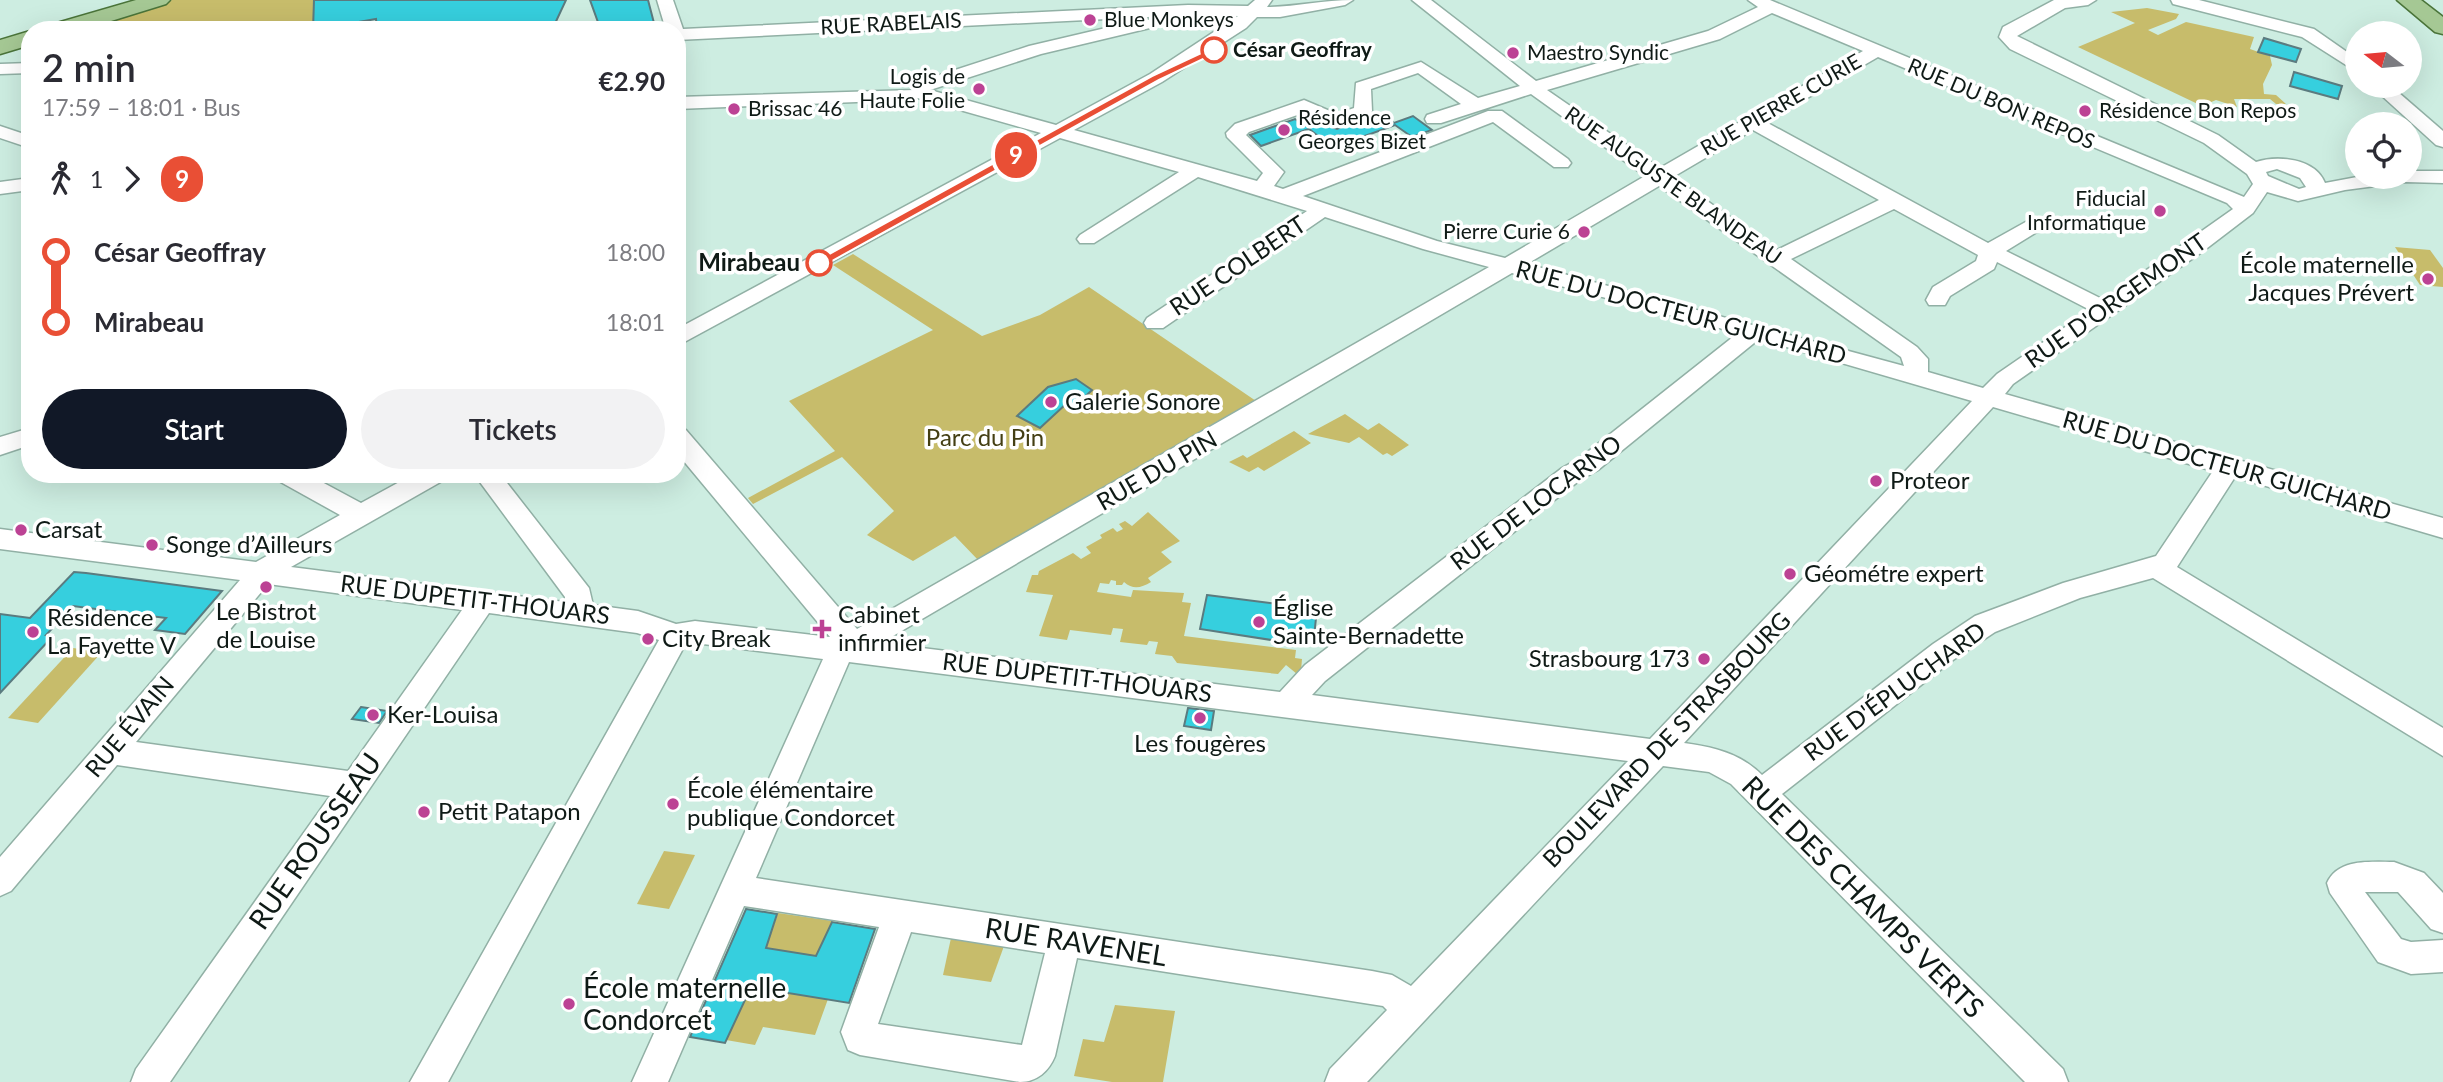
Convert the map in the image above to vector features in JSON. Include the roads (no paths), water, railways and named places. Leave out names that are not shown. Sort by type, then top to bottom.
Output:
[{"type":"main road","points":[[88,21],[159,0]]},
{"type":"main road","points":[[2408,0],[2443,27]]},
{"type":"main road","points":[[2421,0],[2443,17]]},
{"type":"main road","points":[[0,47],[21,41]]},
{"type":"street","points":[[666,0],[672,21]]},
{"type":"street","name":"RUE RABELAIS","points":[[686,35],[1106,14],[1215,4],[1262,6],[1345,0]]},
{"type":"street","name":"RUE AUGUSTE BLANDEAU","points":[[1420,0],[1534,87],[1909,352],[1916,359],[1916,376]]},
{"type":"street","points":[[2088,0],[2061,3],[2009,31],[2008,37],[2016,45],[2211,139],[2263,173],[2301,171],[2345,174]]},
{"type":"street","points":[[2179,0],[2308,33],[2345,59]]},
{"type":"street","points":[[1434,119],[1714,35],[1763,3]]},
{"type":"street","name":"RUE DU BON REPOS","points":[[1763,3],[2234,200],[2246,209]]},
{"type":"street","name":"RUE RABELAIS","points":[[1188,10],[1215,4]]},
{"type":"street","points":[[686,103],[916,91],[1034,50],[1158,16],[1188,10],[1262,6]]},
{"type":"street","points":[[686,334],[1156,78],[1214,50],[1262,6]]},
{"type":"street","points":[[933,7],[946,21]]},
{"type":"street","name":"RUE RABELAIS","points":[[1106,14],[1158,16]]},
{"type":"street","name":"RUE PIERRE CURIE","points":[[1506,266],[1875,51]]},
{"type":"street","points":[[1262,188],[1274,172],[1237,137],[1236,132],[1242,128],[1304,106],[1336,120],[1363,111],[1362,87],[1420,67],[1475,105]]},
{"type":"street","points":[[0,69],[21,68]]},
{"type":"street","name":"RUE DU DOCTEUR GUICHARD","points":[[916,91],[1262,188],[1506,266],[1916,376],[2443,528]]},
{"type":"street","points":[[2393,98],[2443,141]]},
{"type":"street","points":[[1284,196],[1441,138],[1451,130],[1495,114],[1561,163]]},
{"type":"street","points":[[1753,123],[1969,243],[2106,310]]},
{"type":"street","points":[[0,132],[21,139]]},
{"type":"street","points":[[1087,239],[1195,170]]},
{"type":"street","points":[[2301,171],[2315,180],[2308,192]]},
{"type":"street","name":"RUE D'ORGEMONT","points":[[2246,209],[2263,173],[2279,191],[2308,192]]},
{"type":"street","points":[[2422,177],[2443,177]]},
{"type":"street","points":[[0,188],[21,185]]},
{"type":"street","name":"RUE D'ORGEMONT","points":[[1991,398],[2022,366],[2106,310],[2246,209],[2308,192],[2345,186]]},
{"type":"street","points":[[1777,258],[1894,201]]},
{"type":"street","name":"RUE COLBERT","points":[[1155,323],[1321,209]]},
{"type":"street","points":[[1937,300],[1941,292],[1986,264],[1990,251],[2038,223]]},
{"type":"street","name":"RUE DU PIN","points":[[840,649],[877,633],[1506,266]]},
{"type":"street","name":"RUE DE LOCARNO","points":[[1287,704],[1315,673],[1571,474],[1600,456],[1755,331]]},
{"type":"street","name":"BOULEVARD DE STRASBOURG","points":[[1343,1082],[1991,398]]},
{"type":"street","points":[[0,446],[21,439]]},
{"type":"street","points":[[650,1082],[840,649],[843,629],[686,446]]},
{"type":"street","points":[[2229,466],[2169,559],[2158,568],[2443,743]]},
{"type":"street","points":[[302,483],[359,514]]},
{"type":"street","points":[[260,573],[285,554],[418,483]]},
{"type":"street","points":[[493,483],[579,595],[579,614]]},
{"type":"street","name":"RUE DUPETIT-THOUARS","points":[[0,539],[638,622],[676,635],[695,632],[840,649],[1287,704],[1656,754]]},
{"type":"street","name":"RUE D'ÉPLUCHARD","points":[[1761,793],[1976,629],[2073,590],[2158,568]]},
{"type":"street","name":"RUE ÉVAIN","points":[[0,881],[260,573]]},
{"type":"street","name":"RUE ROUSSEAU","points":[[149,1082],[483,601]]},
{"type":"street","points":[[428,1082],[676,635]]},
{"type":"street","points":[[110,751],[134,757],[354,785]]},
{"type":"street","name":"RUE DES CHAMPS VERTS","points":[[1656,754],[1724,764],[1742,775],[2050,1082]]},
{"type":"street","points":[[2443,918],[2418,886],[2407,878],[2348,878],[2343,883],[2346,893],[2390,951],[2411,958],[2443,956]]},
{"type":"street","name":"RUE RAVENEL","points":[[734,890],[1372,987],[1392,992],[1412,1009]]},
{"type":"street","points":[[900,916],[858,1032],[860,1038],[1024,1065],[1037,1056],[1065,940]]},
{"type":"place","name":"Blue Monkeys","points":[[1090,20]]},
{"type":"place","name":"César Geoffray","points":[[1214,50]]},
{"type":"place","name":"Maestro Syndic","points":[[1513,53]]},
{"type":"place","name":"Logis de Haute Folie","points":[[979,89]]},
{"type":"place","name":"Brissac 46","points":[[734,109]]},
{"type":"place","name":"Résidence Bon Repos","points":[[2085,111]]},
{"type":"place","name":"Résidence Georges Bizet","points":[[1284,130]]},
{"type":"place","name":"Fiducial Informatique","points":[[2160,211]]},
{"type":"place","name":"Pierre Curie 6","points":[[1584,232]]},
{"type":"place","name":"Mirabeau","points":[[819,263]]},
{"type":"place","name":"École maternelle Jacques Prévert","points":[[2428,279]]},
{"type":"place","name":"Galerie Sonore","points":[[1051,402]]},
{"type":"place","name":"Proteor","points":[[1876,481]]},
{"type":"place","name":"Carsat","points":[[21,530]]},
{"type":"place","name":"Songe d’Ailleurs","points":[[152,545]]},
{"type":"place","name":"Géométre expert","points":[[1790,574]]},
{"type":"place","name":"Le Bistrot de Louise","points":[[266,587]]},
{"type":"place","name":"Église Sainte-Bernadette","points":[[1259,622]]},
{"type":"place","name":"Cabinet infirmier","points":[[822,629]]},
{"type":"place","name":"Résidence La Fayette V","points":[[33,632]]},
{"type":"place","name":"City Break","points":[[648,639]]},
{"type":"place","name":"Strasbourg 173","points":[[1704,659]]},
{"type":"place","name":"Ker-Louisa","points":[[373,715]]},
{"type":"place","name":"Les fougères","points":[[1200,718]]},
{"type":"place","name":"École élémentaire publique Condorcet","points":[[673,804]]},
{"type":"place","name":"Petit Patapon","points":[[424,812]]},
{"type":"place","name":"École maternelle Condorcet","points":[[569,1004]]},
{"type":"park label","name":"Parc du Pin","points":[[985,438]]}]
